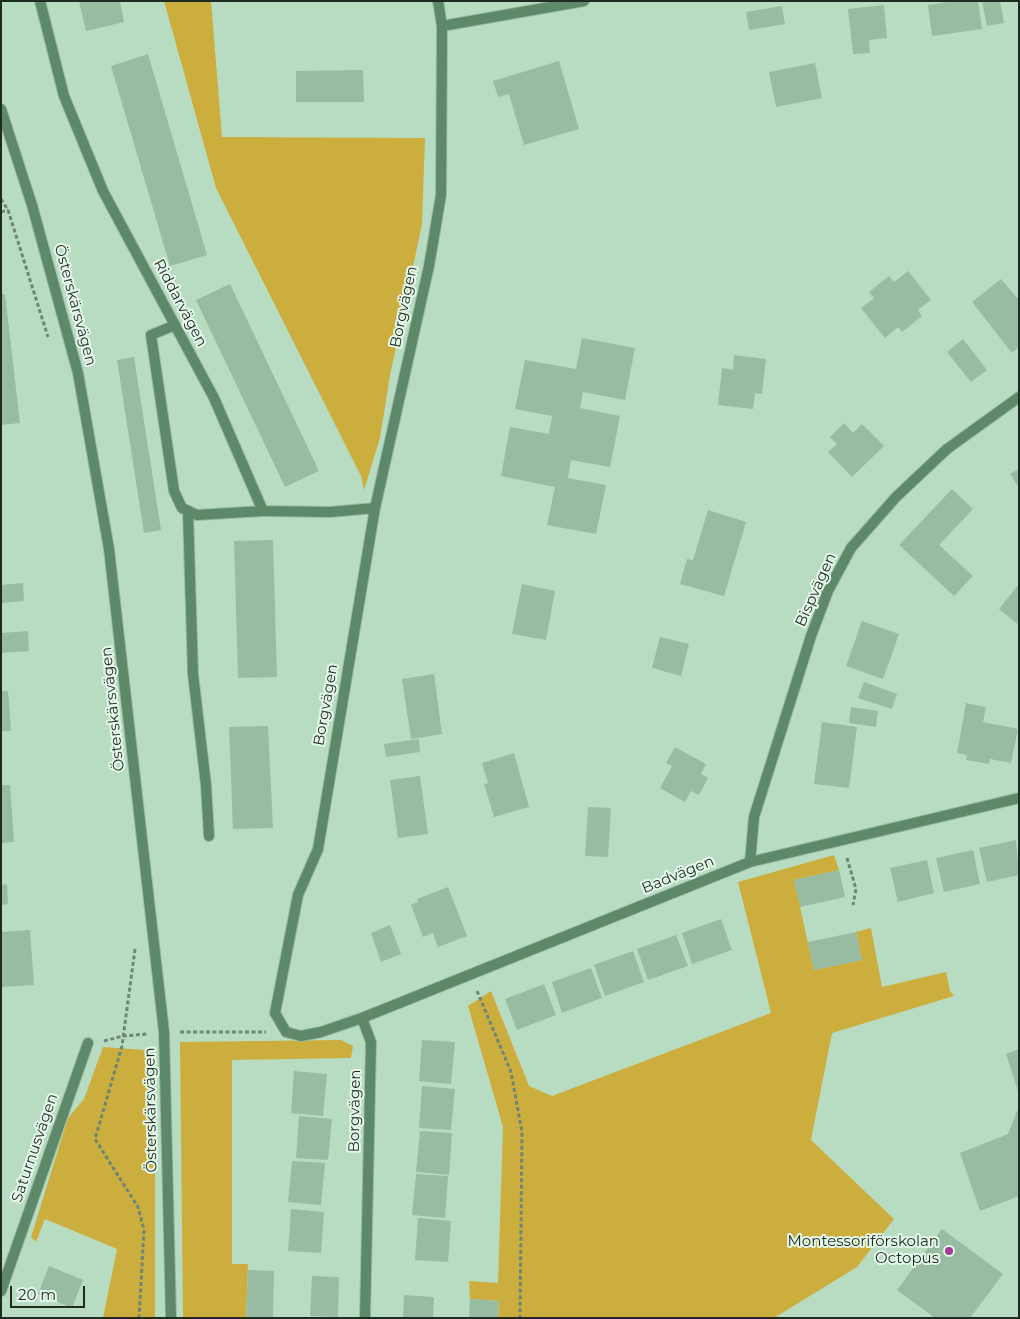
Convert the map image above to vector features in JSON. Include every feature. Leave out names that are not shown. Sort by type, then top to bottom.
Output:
[{"type":"street","name":"Riddarvägen","points":[[40,1],[64,96],[103,192],[214,398],[263,511]]},
{"type":"street","name":"Borgvägen","points":[[281,1028],[275,1013],[282,969],[298,895],[318,849],[375,508],[429,266],[440,195],[442,26],[438,1]]},
{"type":"street","points":[[442,26],[584,1]]},
{"type":"street","name":"Österskärsvägen","points":[[1,109],[32,205],[78,373],[109,548],[164,1032],[171,1318]]},
{"type":"street","points":[[175,325],[151,335],[174,491],[182,508],[196,514],[263,511],[330,512],[375,508]]},
{"type":"street","name":"Bispvägen","points":[[750,862],[754,817],[811,636],[828,591],[851,548],[896,497],[947,449],[1019,397]]},
{"type":"street","points":[[188,512],[193,674],[206,785],[208,836]]},
{"type":"street","name":"Badvägen","points":[[362,1018],[750,862],[1019,798]]},
{"type":"street","points":[[281,1028],[286,1032],[300,1036],[321,1032],[362,1018]]},
{"type":"street","name":"Borgvägen","points":[[362,1018],[371,1042],[365,1318]]},
{"type":"street","name":"Saturnusvägen","points":[[1,1291],[88,1043]]},
{"type":"path","points":[[1,199],[8,210],[50,343]]},
{"type":"path","points":[[1,212],[8,210]]},
{"type":"path","points":[[842,840],[856,888],[853,906]]},
{"type":"path","points":[[135,948],[122,1046],[95,1140],[138,1207],[144,1230],[139,1318]]},
{"type":"path","points":[[470,975],[511,1072],[522,1132],[520,1318]]},
{"type":"path","points":[[88,1043],[123,1036],[164,1032],[263,1034],[281,1028]]},
{"type":"shaded area","points":[[164,1],[211,1],[222,137],[425,138],[422,224],[390,375],[380,438],[364,490],[361,476],[216,188]]},
{"type":"shaded area","points":[[834,855],[839,870],[794,880],[814,970],[862,960],[856,932],[871,928],[882,987],[946,972],[950,991],[954,996],[832,1033],[811,1140],[894,1219],[857,1267],[774,1318],[498,1318],[499,1301],[470,1299],[469,1281],[498,1283],[503,1127],[468,1006],[491,991],[529,1086],[552,1096],[771,1013],[738,882]]},
{"type":"shaded area","points":[[341,1040],[353,1046],[351,1058],[232,1060],[232,1264],[248,1264],[246,1318],[183,1318],[180,1042]]},
{"type":"shaded area","points":[[103,1047],[145,1050],[155,1148],[155,1318],[103,1318],[117,1249],[45,1219],[36,1242],[31,1237],[68,1118],[84,1099]]},
{"type":"building","points":[[79,1],[120,1],[124,22],[86,31]]},
{"type":"building","points":[[955,1],[978,1],[982,29],[932,36],[928,5]]},
{"type":"building","points":[[982,1],[1000,1],[1004,23],[987,26]]},
{"type":"building","points":[[884,5],[887,38],[869,40],[870,53],[853,54],[848,9]]},
{"type":"building","points":[[782,6],[785,24],[749,30],[746,12]]},
{"type":"building","points":[[148,54],[207,255],[170,266],[111,66]]},
{"type":"building","points":[[559,61],[579,129],[524,145],[509,94],[498,97],[493,81]]},
{"type":"building","points":[[815,63],[822,98],[776,107],[769,72]]},
{"type":"building","points":[[363,70],[364,102],[296,102],[296,71]]},
{"type":"building","points":[[908,271],[931,300],[918,310],[922,316],[902,332],[898,327],[885,338],[861,308],[874,298],[869,292],[889,276],[894,282]]},
{"type":"building","points":[[1001,279],[1017,298],[1019,297],[1019,347],[1012,353],[972,302]]},
{"type":"building","points":[[230,284],[319,471],[285,487],[196,300]]},
{"type":"building","points":[[1,294],[5,294],[20,423],[1,425]]},
{"type":"building","points":[[582,338],[635,348],[625,400],[583,392],[580,408],[620,416],[610,467],[571,460],[568,478],[606,485],[596,534],[547,525],[555,487],[501,476],[510,427],[549,434],[552,416],[515,409],[525,360],[576,369]]},
{"type":"building","points":[[963,339],[987,370],[971,382],[947,352]]},
{"type":"building","points":[[734,355],[766,359],[762,394],[755,393],[753,409],[718,405],[722,368],[733,370]]},
{"type":"building","points":[[134,357],[161,530],[144,533],[117,360]]},
{"type":"building","points":[[844,423],[853,433],[862,424],[884,446],[852,477],[828,452],[837,444],[830,437]]},
{"type":"building","points":[[1019,469],[1019,488],[1010,474]]},
{"type":"building","points":[[952,489],[973,509],[939,545],[973,576],[954,596],[899,545]]},
{"type":"building","points":[[708,510],[746,522],[724,596],[680,584],[687,559],[693,560]]},
{"type":"building","points":[[273,540],[277,677],[238,678],[234,541]]},
{"type":"building","points":[[23,583],[24,601],[1,603],[1,585]]},
{"type":"building","points":[[522,584],[555,591],[546,640],[512,634]]},
{"type":"building","points":[[1019,584],[1019,625],[999,609]]},
{"type":"building","points":[[862,621],[899,634],[883,679],[846,666]]},
{"type":"building","points":[[28,631],[29,651],[1,653],[1,633]]},
{"type":"building","points":[[660,637],[689,644],[681,676],[652,668]]},
{"type":"building","points":[[434,674],[442,734],[411,739],[402,679]]},
{"type":"building","points":[[864,682],[897,694],[892,709],[858,698]]},
{"type":"building","points":[[1,691],[8,691],[11,731],[1,731]]},
{"type":"building","points":[[966,703],[986,707],[983,722],[1018,729],[1011,763],[990,759],[989,764],[966,760],[967,755],[957,753]]},
{"type":"building","points":[[851,707],[878,711],[876,727],[849,723]]},
{"type":"building","points":[[822,722],[857,727],[849,788],[814,784]]},
{"type":"building","points":[[268,726],[273,828],[233,829],[229,727]]},
{"type":"building","points":[[419,739],[420,752],[386,757],[384,744]]},
{"type":"building","points":[[675,747],[706,764],[701,774],[708,778],[699,795],[691,791],[685,802],[660,788],[672,766],[666,763]]},
{"type":"building","points":[[514,753],[529,807],[494,817],[484,784],[488,783],[482,763]]},
{"type":"building","points":[[420,776],[428,834],[398,838],[390,780]]},
{"type":"building","points":[[1,785],[10,785],[14,842],[1,843]]},
{"type":"building","points":[[588,807],[611,808],[608,857],[585,856]]},
{"type":"building","points":[[1016,840],[1019,875],[987,882],[979,848]]},
{"type":"building","points":[[973,850],[980,884],[944,892],[936,858]]},
{"type":"building","points":[[927,860],[934,893],[898,902],[890,868]]},
{"type":"building","points":[[839,870],[845,897],[800,907],[794,880]]},
{"type":"building","points":[[7,884],[8,904],[1,905],[1,885]]},
{"type":"building","points":[[448,887],[467,936],[438,947],[433,933],[423,937],[411,905],[418,902],[417,899]]},
{"type":"building","points":[[721,919],[732,950],[692,964],[682,933]]},
{"type":"building","points":[[390,925],[401,954],[381,962],[371,933]]},
{"type":"building","points":[[30,930],[34,985],[1,987],[1,932]]},
{"type":"building","points":[[856,932],[862,960],[814,970],[808,942]]},
{"type":"building","points":[[676,935],[688,966],[648,980],[637,949]]},
{"type":"building","points":[[633,951],[644,982],[605,996],[594,965]]},
{"type":"building","points":[[591,968],[602,998],[562,1013],[552,982]]},
{"type":"building","points":[[544,984],[556,1015],[517,1030],[505,999]]},
{"type":"building","points":[[422,1040],[455,1042],[451,1084],[419,1081]]},
{"type":"building","points":[[1019,1049],[1019,1091],[1018,1091],[1006,1054]]},
{"type":"building","points":[[294,1071],[327,1074],[323,1116],[291,1113]]},
{"type":"building","points":[[422,1086],[455,1089],[451,1130],[419,1128]]},
{"type":"building","points":[[1019,1106],[1019,1196],[980,1211],[960,1153],[1008,1134]]},
{"type":"building","points":[[299,1116],[332,1119],[328,1160],[296,1158]]},
{"type":"building","points":[[420,1131],[452,1133],[449,1175],[416,1172]]},
{"type":"building","points":[[292,1161],[325,1163],[321,1205],[288,1202]]},
{"type":"building","points":[[416,1174],[448,1176],[445,1218],[412,1215]]},
{"type":"building","points":[[291,1209],[324,1212],[321,1253],[288,1251]]},
{"type":"building","points":[[418,1218],[451,1221],[448,1262],[415,1260]]},
{"type":"building","name":"Montessoriförskolan Octopus","points":[[942,1229],[1003,1274],[970,1318],[935,1318],[897,1290]]},
{"type":"building","points":[[49,1266],[83,1280],[72,1308],[38,1294]]},
{"type":"building","points":[[248,1270],[274,1271],[273,1318],[246,1318]]},
{"type":"building","points":[[312,1276],[339,1277],[338,1317],[310,1316]]},
{"type":"building","points":[[404,1295],[434,1297],[433,1318],[403,1318]]},
{"type":"building","points":[[470,1299],[499,1301],[498,1318],[469,1318]]},
{"type":"place","name":"Montessoriförskolan Octopus","points":[[949,1251]]}]
